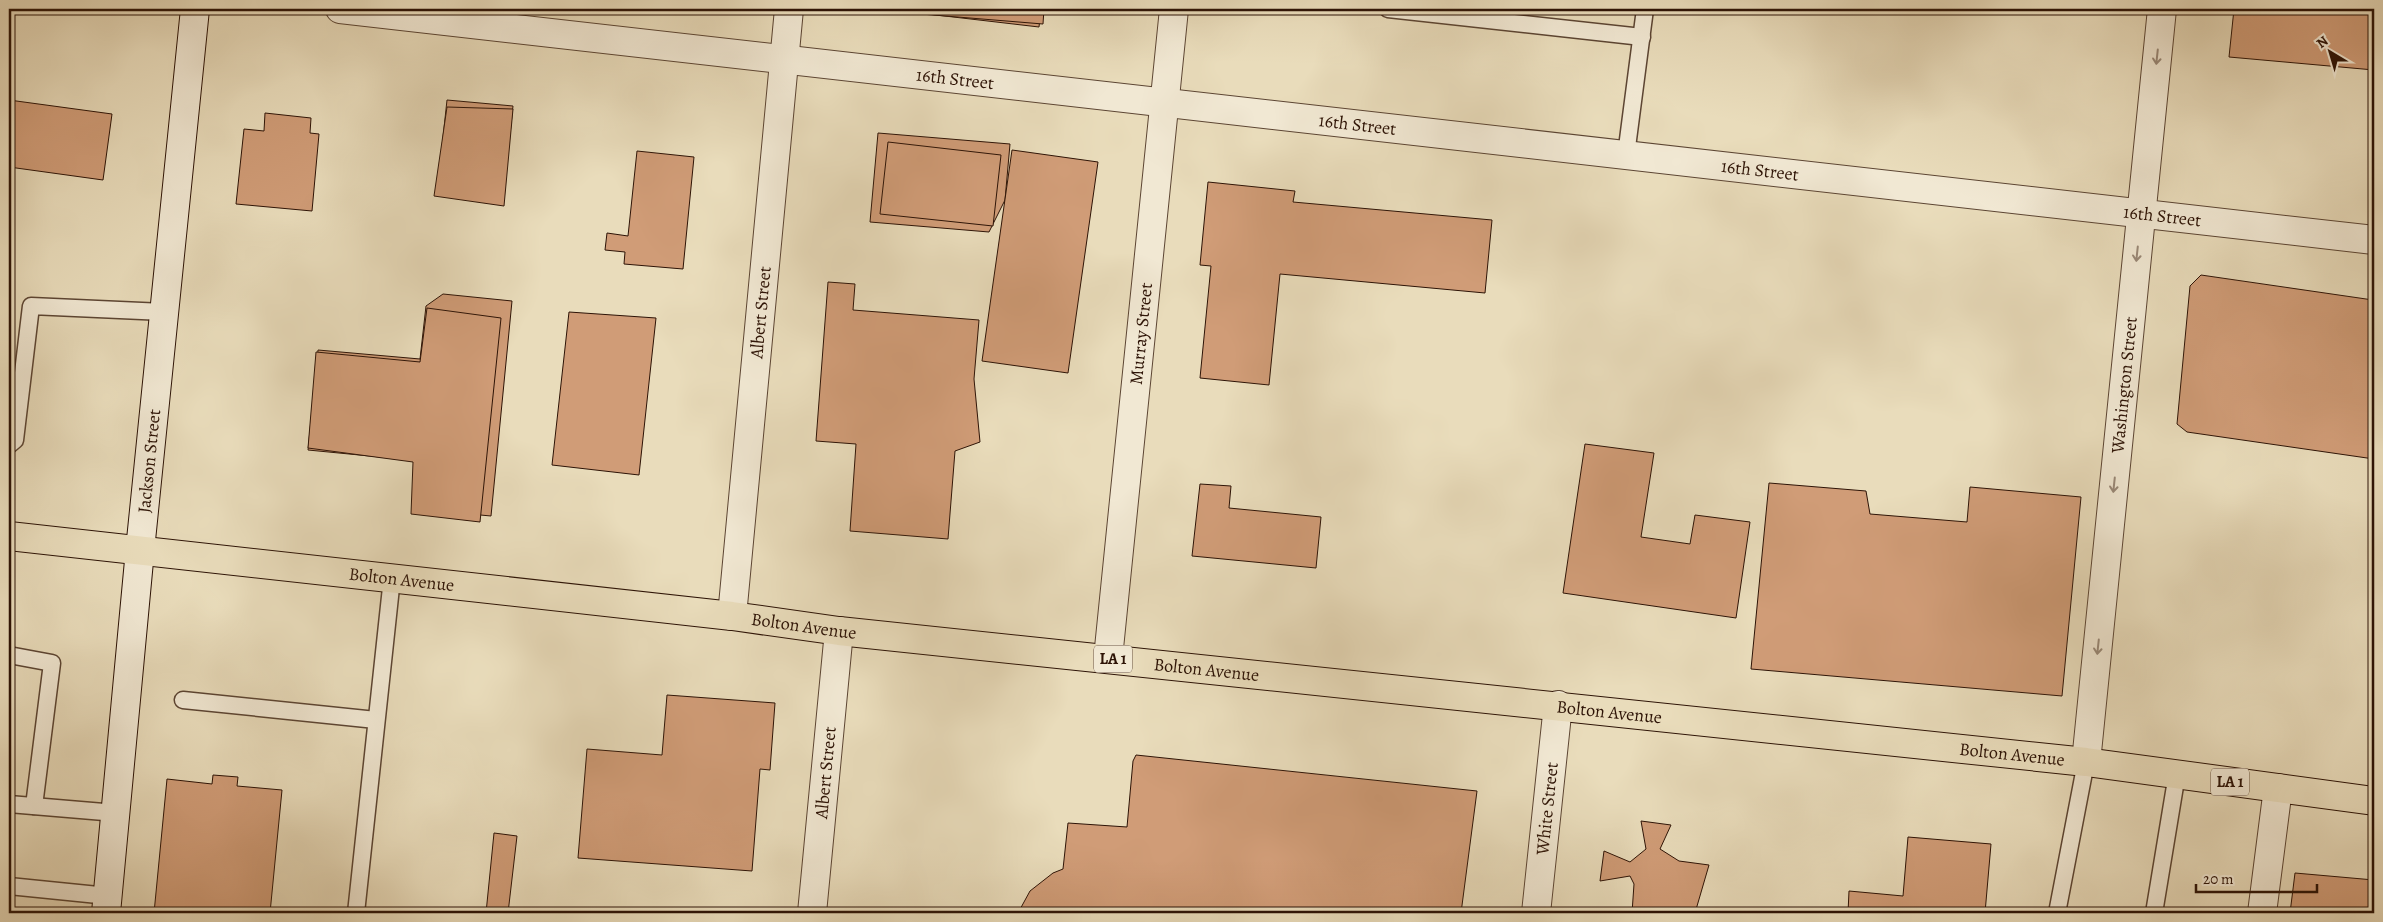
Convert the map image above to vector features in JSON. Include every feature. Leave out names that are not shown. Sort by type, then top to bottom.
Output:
[{"type":"main road","name":"Bolton Avenue","points":[[9,536],[732,616],[839,631],[1558,705],[2086,762],[2374,801]]},
{"type":"street","name":"Jackson Street","points":[[107,905],[140,550],[195,9]]},
{"type":"street","name":"16th Street","points":[[340,9],[2374,240]]},
{"type":"street","name":"Albert Street","points":[[732,616],[789,9]]},
{"type":"street","name":"Murray Street","points":[[1108,658],[1174,9]]},
{"type":"street","name":"Washington Street","points":[[2086,762],[2162,9]]},
{"type":"street","name":"Albert Street","points":[[812,913],[839,631]]},
{"type":"street","name":"White Street","points":[[1536,913],[1558,705]]},
{"type":"street","points":[[2262,913],[2278,788]]},
{"type":"lane","points":[[1388,9],[1642,37]]},
{"type":"lane","points":[[1626,156],[1645,9]]},
{"type":"lane","points":[[9,445],[15,440],[31,306],[164,312]]},
{"type":"lane","points":[[356,913],[392,578]]},
{"type":"lane","points":[[9,655],[52,663],[34,806]]},
{"type":"lane","points":[[183,700],[376,720]]},
{"type":"lane","points":[[2057,913],[2086,762]]},
{"type":"lane","points":[[2154,913],[2178,774]]},
{"type":"lane","points":[[9,804],[116,814]]},
{"type":"lane","points":[[9,886],[107,905]]},
{"type":"building","points":[[919,9],[1041,9],[1039,27],[919,13]]},
{"type":"building","points":[[921,9],[1044,9],[1043,24],[921,14]]},
{"type":"building","points":[[2234,9],[2374,9],[2374,70],[2229,57]]},
{"type":"building","points":[[9,100],[112,114],[103,180],[9,167]]},
{"type":"building","points":[[447,100],[513,106],[503,200],[437,193]]},
{"type":"building","points":[[447,107],[513,109],[504,206],[434,196]]},
{"type":"building","points":[[265,113],[311,118],[310,133],[319,134],[312,211],[236,204],[244,129],[264,131]]},
{"type":"building","points":[[878,133],[1010,144],[1005,200],[989,232],[870,222]]},
{"type":"building","points":[[888,142],[1001,155],[993,226],[880,214]]},
{"type":"building","points":[[1012,150],[1098,162],[1068,373],[982,361]]},
{"type":"building","points":[[637,151],[694,157],[683,269],[624,264],[625,252],[605,250],[607,233],[628,236]]},
{"type":"building","points":[[1208,182],[1295,191],[1293,202],[1492,220],[1485,293],[1280,274],[1269,385],[1200,378],[1211,266],[1200,265]]},
{"type":"building","points":[[2201,275],[2373,300],[2374,459],[2187,432],[2177,424],[2190,286]]},
{"type":"building","points":[[828,282],[855,284],[853,310],[979,320],[974,379],[980,442],[955,451],[948,539],[850,531],[856,444],[816,441]]},
{"type":"building","points":[[443,294],[512,301],[491,516],[416,509],[421,461],[308,450],[318,350],[420,359],[426,306]]},
{"type":"building","points":[[427,308],[501,318],[480,522],[411,514],[413,462],[308,448],[316,352],[420,362]]},
{"type":"building","points":[[569,312],[656,318],[639,475],[552,465]]},
{"type":"building","points":[[1585,444],[1654,453],[1641,537],[1690,544],[1695,515],[1750,522],[1736,618],[1563,593]]},
{"type":"building","points":[[1769,483],[1866,491],[1870,514],[1967,522],[1970,487],[2081,497],[2062,696],[1751,669]]},
{"type":"building","points":[[1200,484],[1231,486],[1229,508],[1321,517],[1316,568],[1192,556]]},
{"type":"building","points":[[667,695],[775,703],[770,770],[760,769],[752,871],[578,858],[587,749],[662,755]]},
{"type":"building","points":[[1136,755],[1477,791],[1461,913],[1018,913],[1030,891],[1053,873],[1063,869],[1068,823],[1127,827],[1133,761]]},
{"type":"building","points":[[213,775],[238,777],[237,786],[282,790],[270,913],[154,913],[167,779],[212,784]]},
{"type":"building","points":[[1641,821],[1671,825],[1660,849],[1679,861],[1709,865],[1695,913],[1632,913],[1634,884],[1630,876],[1600,881],[1604,851],[1630,862],[1646,849]]},
{"type":"building","points":[[494,833],[517,836],[508,913],[486,913]]},
{"type":"building","points":[[1908,837],[1991,844],[1985,913],[1848,913],[1849,891],[1903,896]]},
{"type":"building","points":[[2295,873],[2374,880],[2372,913],[2290,913]]}]
